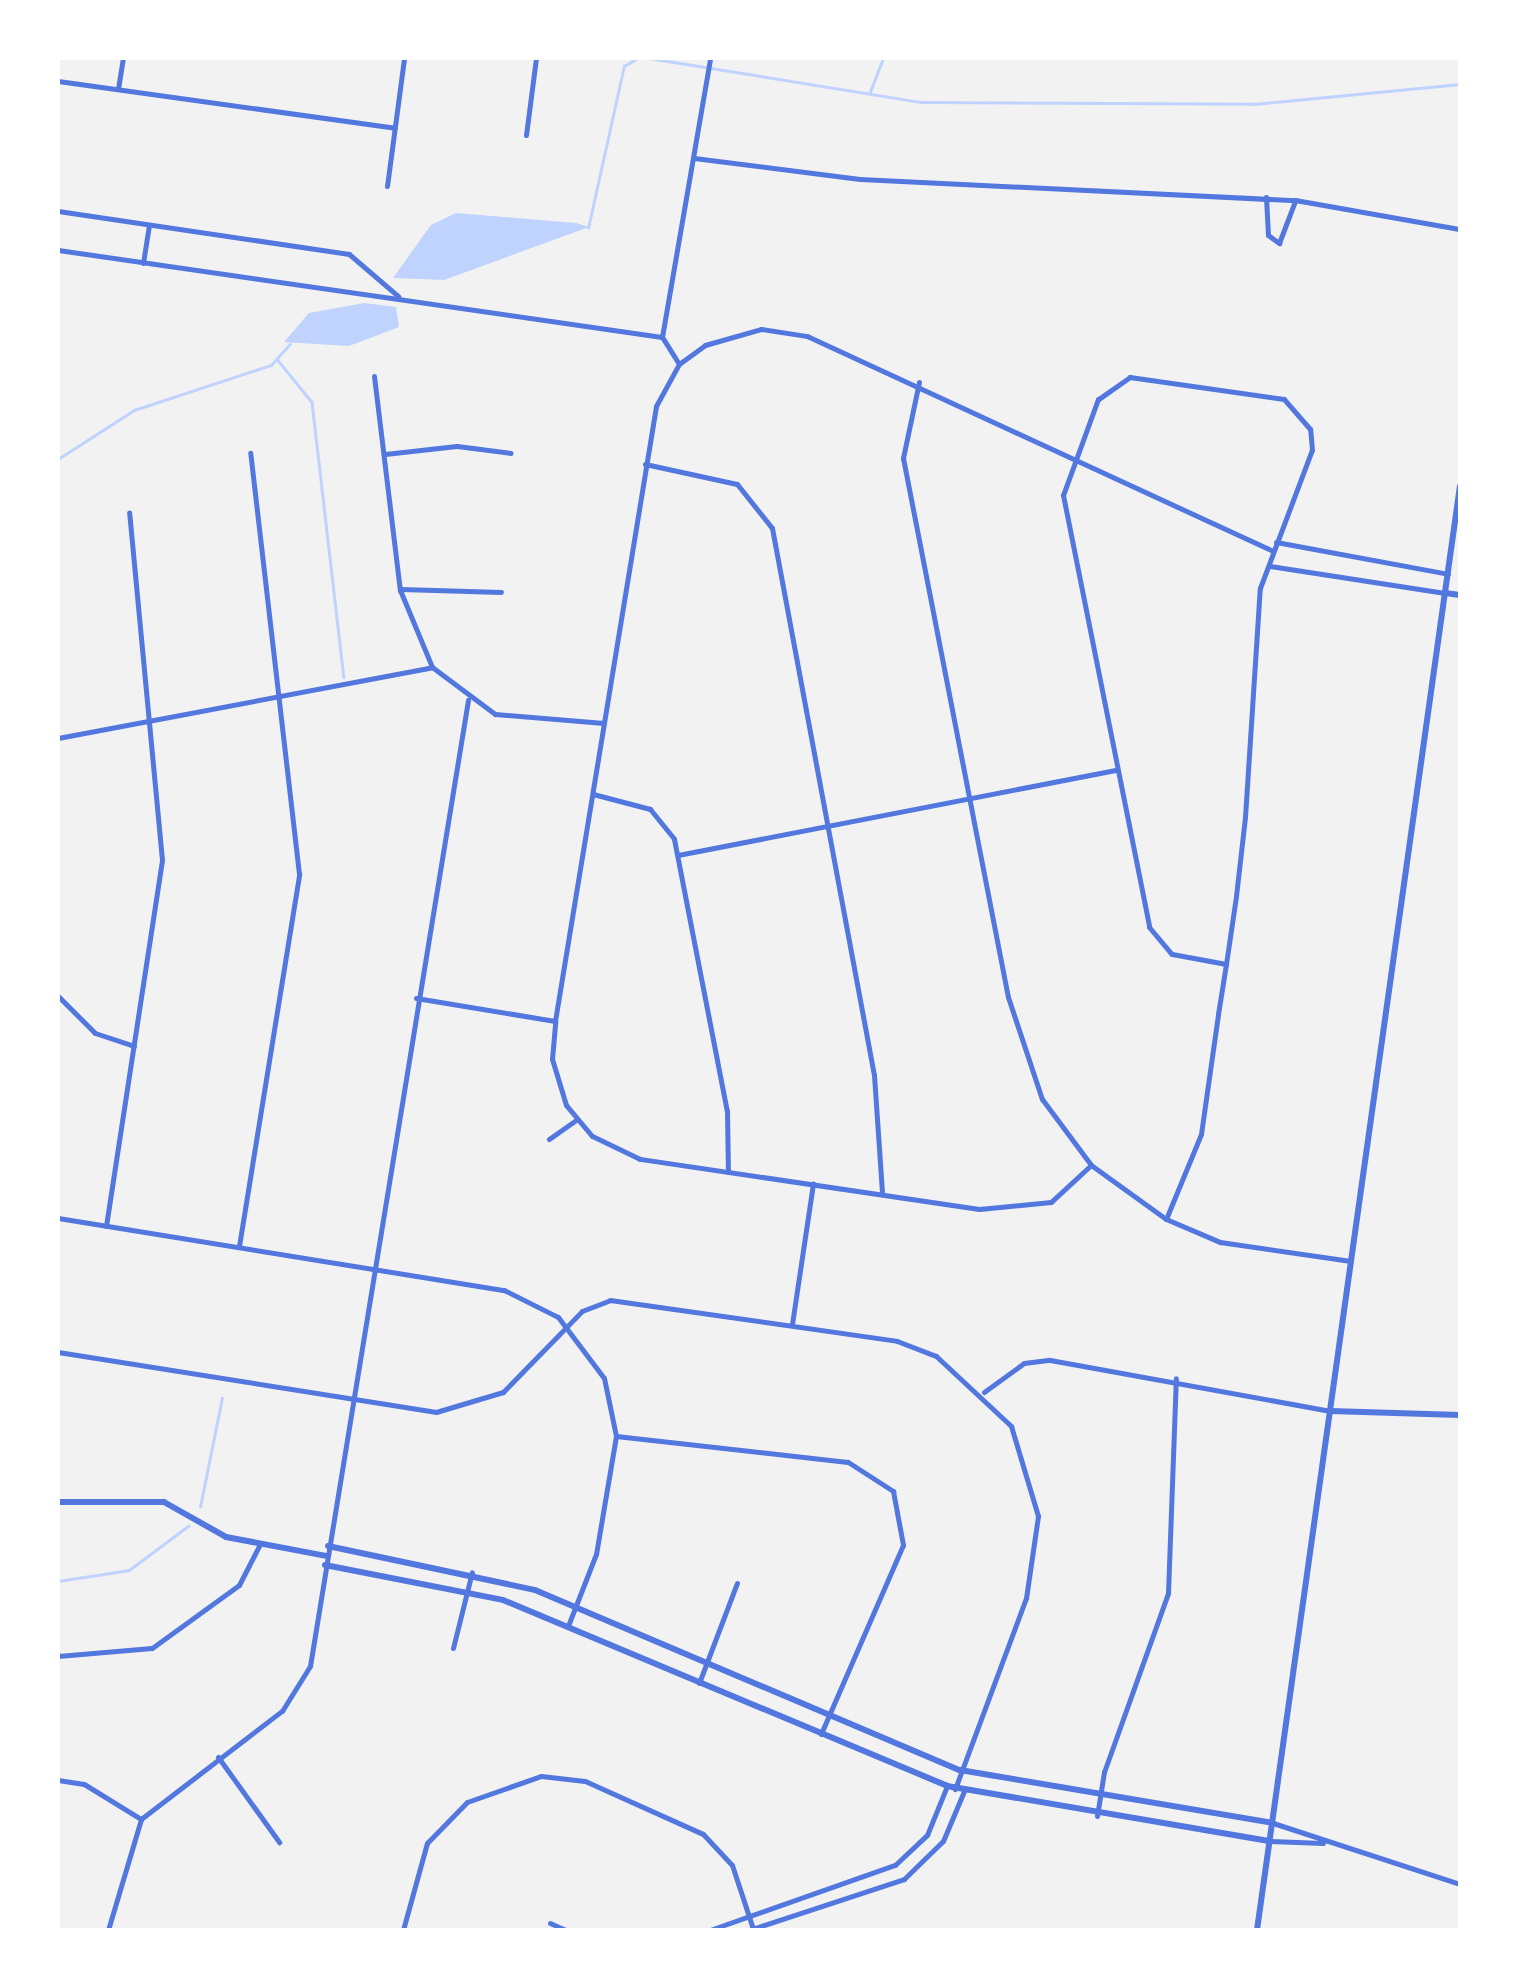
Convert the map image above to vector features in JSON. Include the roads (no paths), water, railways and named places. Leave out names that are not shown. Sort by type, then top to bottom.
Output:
[{"type":"street","points":[[118,89],[123,58]]},
{"type":"street","points":[[387,186],[404,58]]},
{"type":"street","points":[[526,135],[536,58]]},
{"type":"street","points":[[679,364],[662,337],[710,59]]},
{"type":"street","points":[[58,81],[395,128]]},
{"type":"street","points":[[694,158],[860,179],[1295,200],[1460,229]]},
{"type":"street","points":[[1266,198],[1268,235],[1279,244],[1295,200]]},
{"type":"street","points":[[58,210],[349,254],[377,268],[397,296]]},
{"type":"street","points":[[144,263],[150,224]]},
{"type":"street","points":[[58,250],[662,337]]},
{"type":"street","points":[[1091,1165],[1051,1202],[1018,1211],[623,1154],[576,1120],[556,1083],[555,1021],[656,406],[679,364],[705,344],[761,329],[832,344],[1273,551]]},
{"type":"street","points":[[374,376],[400,590],[432,667],[468,700],[527,721],[604,723]]},
{"type":"street","points":[[1166,1219],[1201,1134],[1226,964],[1257,614],[1276,542],[1312,450],[1305,420],[1284,400],[1130,378],[1098,399],[1072,456],[1063,495],[1149,927],[1172,954],[1226,964]]},
{"type":"street","points":[[920,382],[901,438],[1027,1066],[1091,1165],[1166,1219],[1220,1242],[1351,1261]]},
{"type":"street","points":[[384,454],[456,446],[511,453]]},
{"type":"street","points":[[238,1246],[299,874],[250,453]]},
{"type":"street","points":[[644,464],[737,484],[768,514],[824,828],[874,1075],[882,1192]]},
{"type":"street","points":[[1257,1930],[1460,486]]},
{"type":"street","points":[[106,1226],[162,860],[129,513]]},
{"type":"street","points":[[1276,542],[1448,574]]},
{"type":"street","points":[[1270,566],[1460,595]]},
{"type":"street","points":[[400,590],[502,592]]},
{"type":"street","points":[[58,738],[432,667]]},
{"type":"street","points":[[108,1930],[142,1819],[303,1684],[468,700]]},
{"type":"street","points":[[678,854],[1117,770]]},
{"type":"street","points":[[593,794],[650,809],[678,854],[727,1111],[728,1172]]},
{"type":"street","points":[[58,996],[95,1033],[134,1046]]},
{"type":"street","points":[[416,998],[555,1021]]},
{"type":"street","points":[[549,1139],[576,1120]]},
{"type":"street","points":[[792,1324],[813,1183]]},
{"type":"street","points":[[58,1218],[504,1290],[567,1325],[604,1378],[616,1436],[576,1609],[568,1626]]},
{"type":"street","points":[[58,1352],[420,1412],[470,1407],[502,1392],[567,1325],[610,1300],[792,1324],[918,1348],[984,1392],[1030,1470],[1037,1541],[1026,1598],[960,1770],[943,1840],[904,1880],[751,1930],[732,1865],[687,1823],[585,1782],[541,1776],[467,1802],[426,1842],[403,1930]]},
{"type":"street","points":[[984,1392],[1038,1360],[1176,1378],[1330,1411],[1460,1415]]},
{"type":"street","points":[[1098,1816],[1100,1798],[1168,1593],[1176,1378]]},
{"type":"street","points":[[616,1436],[848,1462],[893,1491],[902,1545],[821,1734]]},
{"type":"street","points":[[58,1502],[164,1502],[259,1546],[468,1590],[568,1626],[955,1788],[1098,1816],[1270,1841],[1323,1843]]},
{"type":"street","points":[[58,1656],[152,1648],[239,1586],[259,1546]]},
{"type":"street","points":[[328,1546],[472,1572],[576,1609],[828,1718],[960,1770],[1100,1798],[1273,1823],[1323,1843],[1460,1884]]},
{"type":"street","points":[[453,1648],[472,1572]]},
{"type":"street","points":[[699,1683],[737,1584]]},
{"type":"street","points":[[218,1758],[279,1842]]},
{"type":"street","points":[[58,1780],[84,1784],[142,1819]]},
{"type":"street","points":[[710,1930],[748,1912],[894,1865],[927,1835],[955,1788]]},
{"type":"street","points":[[550,1923],[566,1930]]},
{"type":"water","points":[[456,213],[589,227],[444,280],[393,278],[431,225]]},
{"type":"water","points":[[364,303],[396,307],[399,327],[349,346],[284,342],[309,313]]},
{"type":"waterway","points":[[588,228],[624,66],[638,58]]},
{"type":"waterway","points":[[649,58],[922,102],[1254,104],[1460,84]]},
{"type":"waterway","points":[[870,92],[883,58]]},
{"type":"waterway","points":[[58,459],[134,410],[271,365],[290,344]]},
{"type":"waterway","points":[[277,359],[312,402],[344,677]]},
{"type":"waterway","points":[[200,1507],[222,1398]]},
{"type":"waterway","points":[[58,1581],[129,1570],[188,1526]]}]
